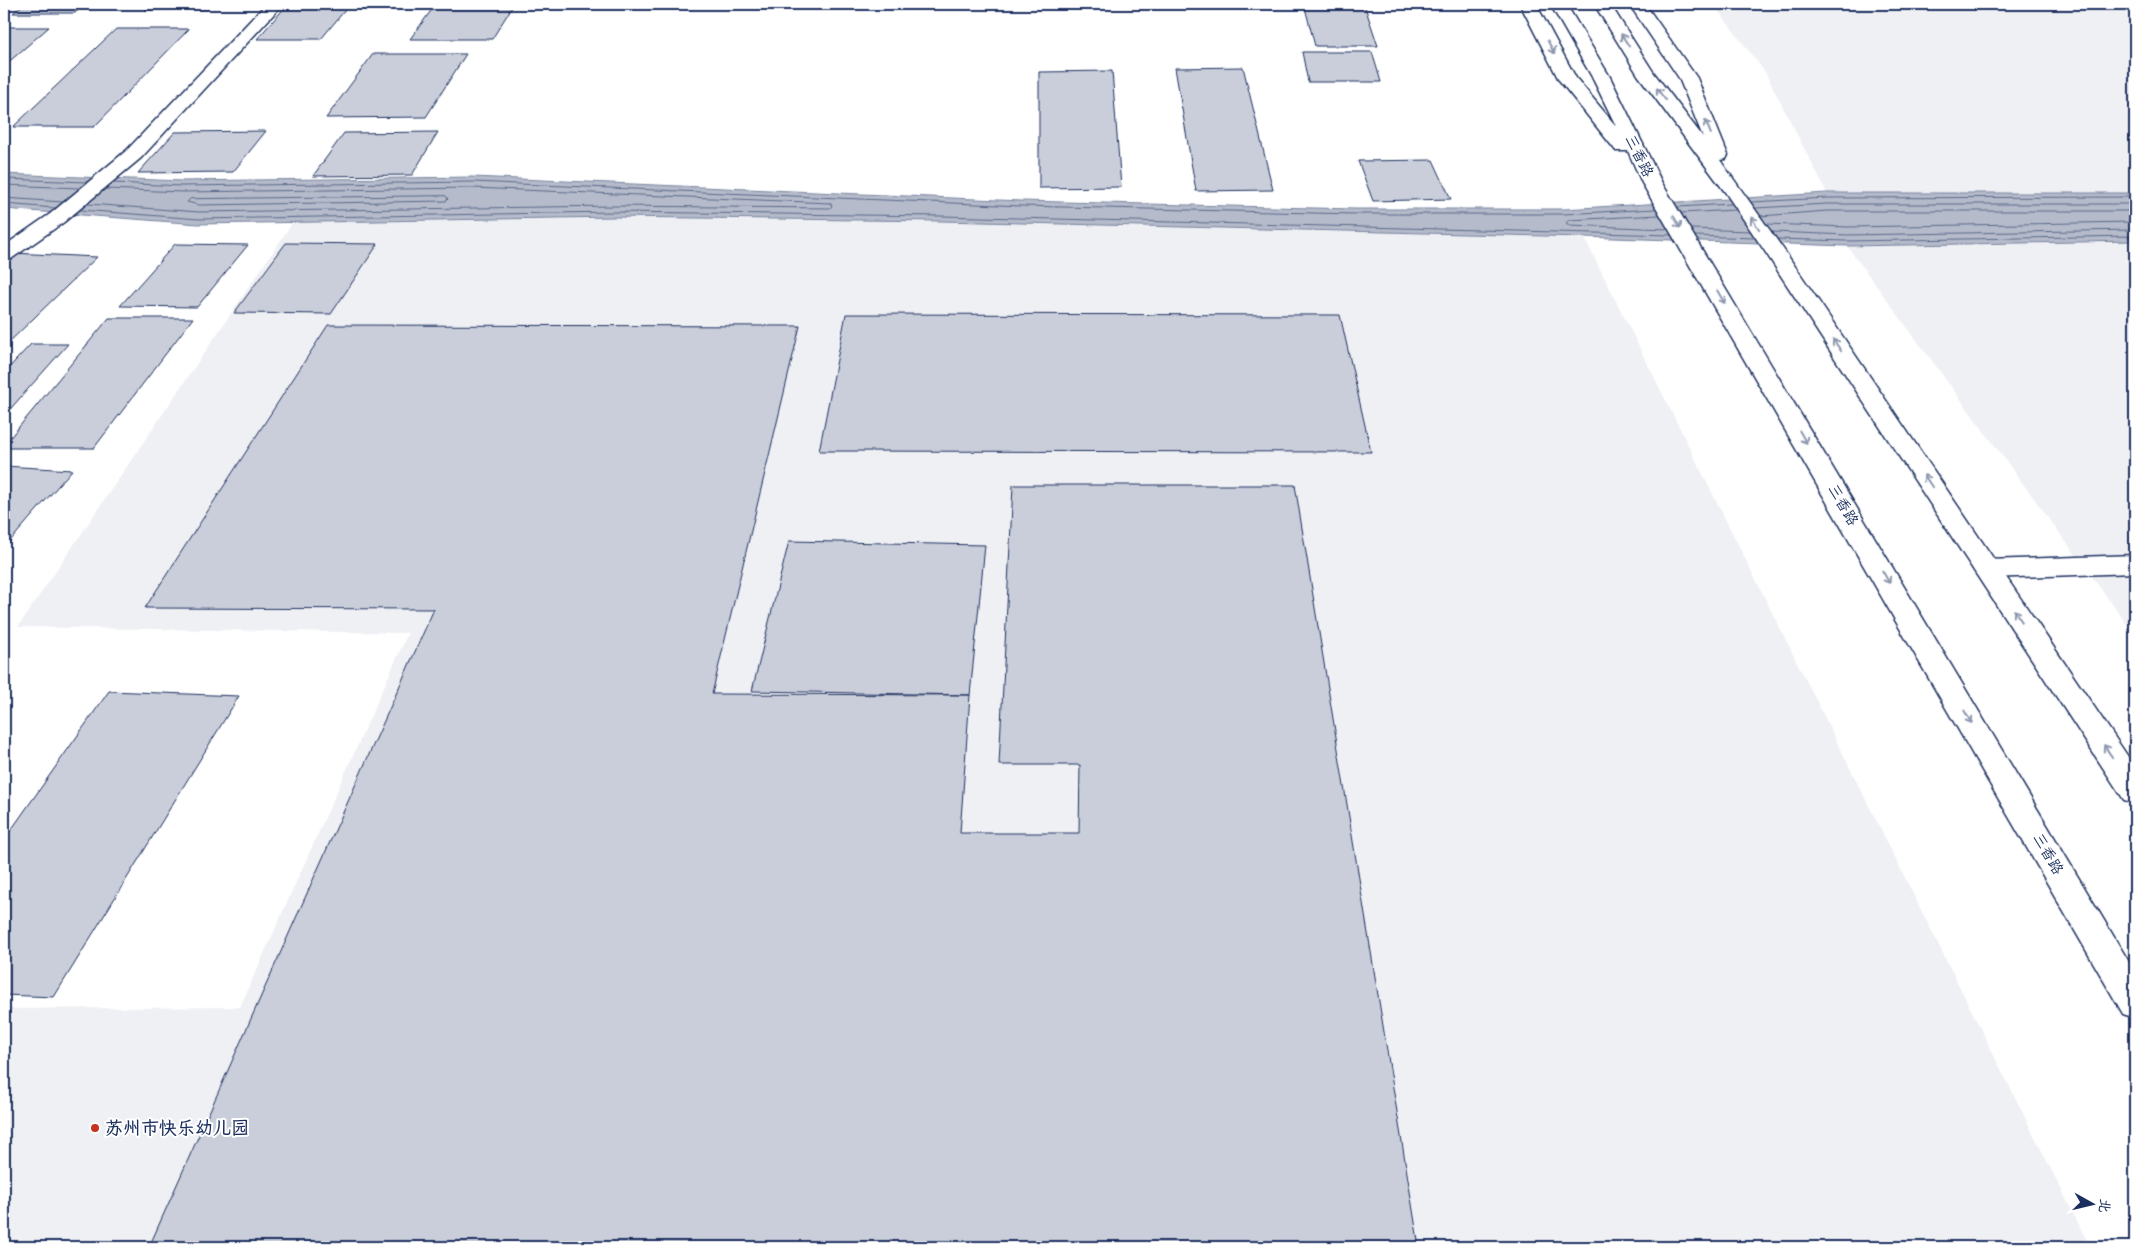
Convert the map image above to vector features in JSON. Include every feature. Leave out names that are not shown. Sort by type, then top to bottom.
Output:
[{"type":"main road","points":[[4,255],[57,218],[134,154],[275,4]]},
{"type":"main road","points":[[1528,4],[1568,80],[1654,186]]},
{"type":"main road","name":"三香路","points":[[1558,4],[1601,77],[1654,186],[2135,1002]]},
{"type":"main road","points":[[1602,4],[1648,75],[1776,253],[2135,791]]},
{"type":"main road","points":[[1637,4],[1688,78],[1733,191]]},
{"type":"main road","points":[[1986,568],[2135,564]]},
{"type":"shaded area","points":[[1713,4],[2135,4],[2135,193],[1827,193],[1765,72]]},
{"type":"shaded area","points":[[614,217],[941,221],[1584,237],[2090,1247],[4,1247],[4,1009],[240,1007],[408,633],[18,627],[293,222]]},
{"type":"shaded area","points":[[2135,241],[2135,635],[1847,246]]},
{"type":"water","points":[[4,174],[182,181],[473,177],[1021,201],[1355,209],[1564,209],[1827,193],[2135,193],[2135,241],[1847,246],[1584,237],[941,221],[614,217],[198,224],[4,209]]},
{"type":"building","points":[[24,4],[85,4],[75,13],[13,13]]},
{"type":"building","points":[[151,4],[213,4],[208,9],[145,10]]},
{"type":"building","points":[[288,4],[350,4],[321,39],[257,39]]},
{"type":"building","points":[[436,4],[514,4],[492,39],[410,39]]},
{"type":"building","points":[[1304,4],[1364,4],[1378,46],[1315,46]]},
{"type":"building","points":[[4,27],[49,27],[4,66]]},
{"type":"building","points":[[116,29],[189,29],[94,127],[13,127]]},
{"type":"building","points":[[1302,52],[1372,52],[1381,82],[1308,82]]},
{"type":"building","points":[[373,54],[466,54],[426,117],[326,118]]},
{"type":"building","points":[[1243,67],[1273,190],[1196,191],[1175,68]]},
{"type":"building","points":[[1112,71],[1121,187],[1039,188],[1039,72]]},
{"type":"building","points":[[266,131],[233,172],[138,173],[175,132]]},
{"type":"building","points":[[438,132],[412,175],[313,176],[344,133]]},
{"type":"building","points":[[1433,160],[1451,199],[1373,201],[1358,161]]},
{"type":"building","points":[[286,243],[378,244],[331,314],[234,313]]},
{"type":"building","points":[[175,244],[248,245],[197,307],[120,306]]},
{"type":"building","points":[[12,253],[97,257],[4,347],[4,260]]},
{"type":"building","points":[[846,314],[1340,315],[1371,452],[819,451]]},
{"type":"building","points":[[109,318],[193,318],[94,448],[4,448],[4,445]]},
{"type":"building","points":[[328,325],[800,326],[712,694],[970,695],[960,833],[1079,833],[1080,765],[999,765],[1013,485],[1295,485],[1419,1247],[149,1247],[434,609],[145,608]]},
{"type":"building","points":[[31,344],[68,344],[4,416],[4,373]]},
{"type":"building","points":[[4,466],[72,470],[4,548]]},
{"type":"building","points":[[789,541],[985,545],[970,695],[752,691]]},
{"type":"building","points":[[109,691],[239,696],[54,997],[4,995],[4,840]]},
{"type":"place","name":"苏州市快乐幼儿园","points":[[95,1128]]}]
